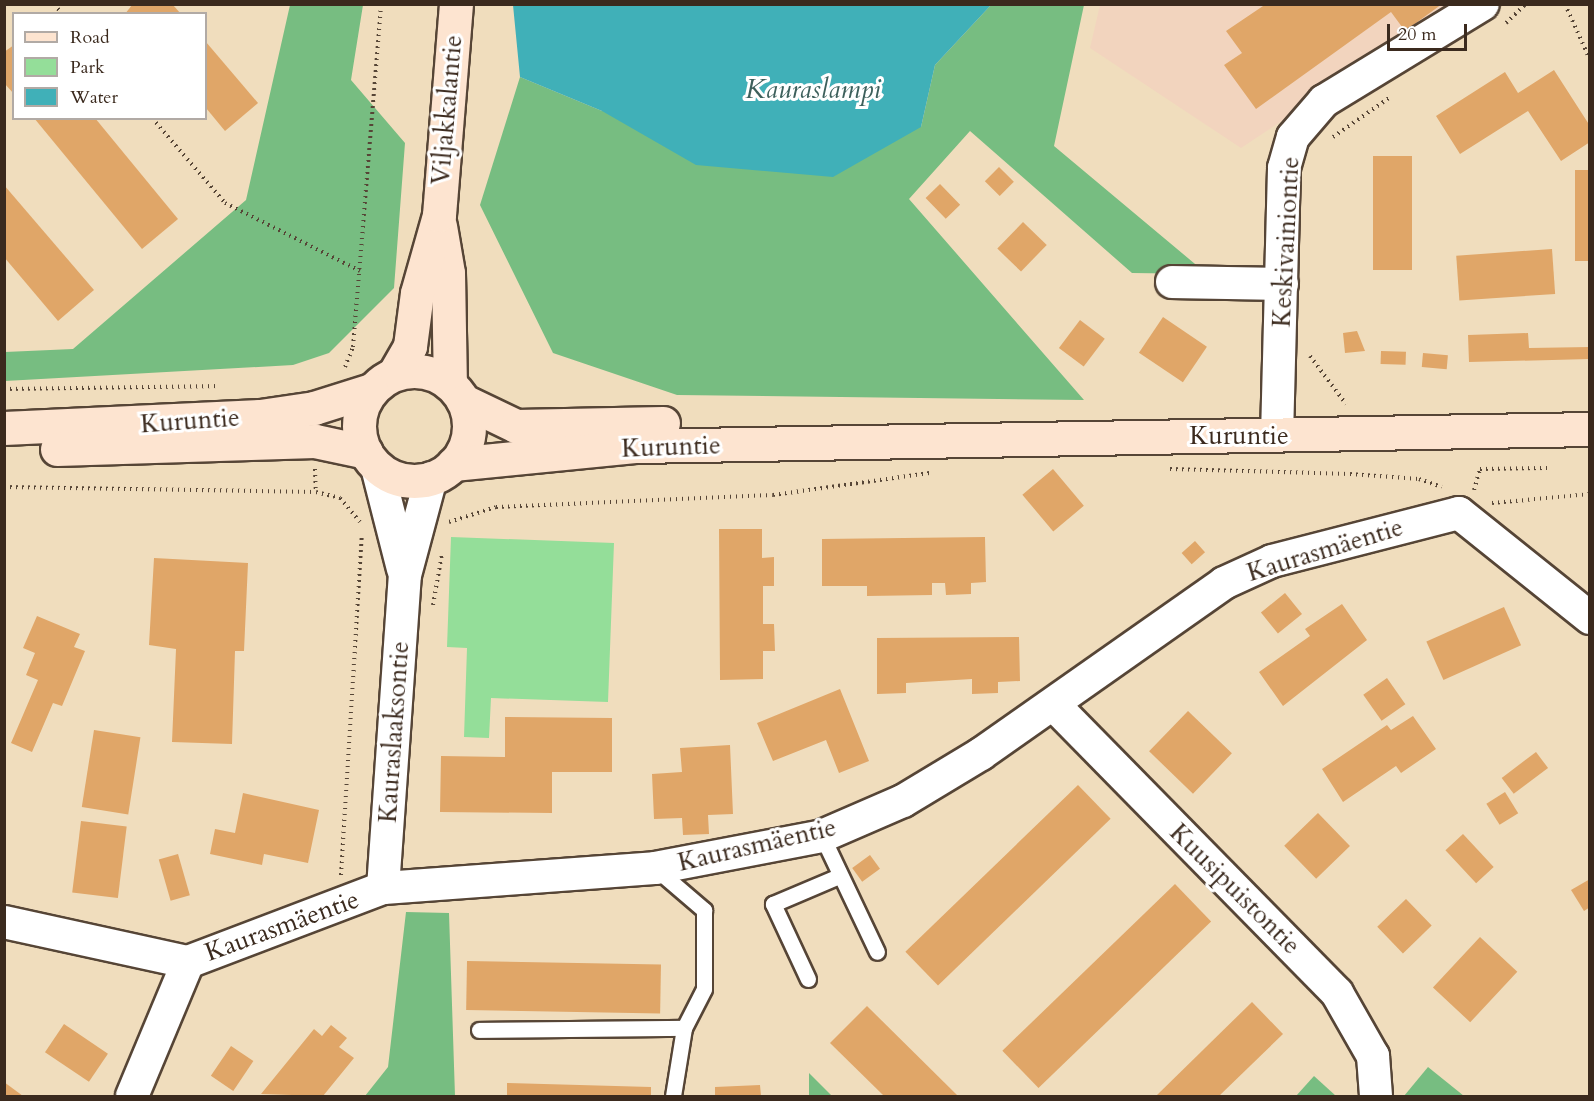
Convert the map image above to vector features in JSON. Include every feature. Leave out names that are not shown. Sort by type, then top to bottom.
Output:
[{"type":"main road","name":"Viljakkalantie","points":[[383,382],[410,346],[417,293],[439,215],[456,4]]},
{"type":"main road","name":"Viljakkalantie","points":[[439,215],[448,273],[457,392]]},
{"type":"main road","points":[[423,372],[457,392],[469,423],[466,445],[442,471],[403,479],[372,460],[359,420],[383,382],[423,372]]},
{"type":"main road","name":"Kuruntie","points":[[4,428],[260,416],[314,408],[383,382]]},
{"type":"main road","name":"Kuruntie","points":[[457,392],[516,426],[826,423],[888,439]]},
{"type":"main road","name":"Kuruntie","points":[[442,471],[637,446],[830,446],[888,439],[1349,437],[1590,429]]},
{"type":"main road","name":"Kuruntie","points":[[4,448],[136,451],[315,441],[372,460]]},
{"type":"street","name":"Keskivainiontie","points":[[1277,436],[1284,168],[1304,120],[1324,101],[1492,15]]},
{"type":"street","points":[[1172,282],[1282,284]]},
{"type":"street","name":"Kauraslaaksontie","points":[[372,460],[405,575]]},
{"type":"street","name":"Kauraslaaksontie","points":[[383,888],[405,575],[415,529],[442,471]]},
{"type":"street","name":"Kaurasmäentie","points":[[4,922],[188,962],[223,944],[339,906],[383,888],[655,868],[822,836],[903,801],[1054,705],[1176,612],[1224,583],[1272,561],[1459,513],[1590,618]]},
{"type":"street","name":"Kuusipuistontie","points":[[1054,705],[1337,993],[1373,1056],[1376,1096]]},
{"type":"street","points":[[132,1096],[188,962]]},
{"type":"lane","points":[[822,836],[877,952]]},
{"type":"lane","points":[[655,868],[704,910],[704,988],[684,1028],[672,1096]]},
{"type":"lane","points":[[808,979],[773,904],[839,876]]},
{"type":"lane","points":[[479,1030],[684,1028]]},
{"type":"path","points":[[337,376],[353,347],[381,4]]},
{"type":"path","points":[[1492,15],[1526,4]]},
{"type":"path","points":[[1565,4],[1590,60]]},
{"type":"path","points":[[1326,145],[1395,94]]},
{"type":"path","points":[[154,120],[225,203],[360,272]]},
{"type":"path","points":[[1310,349],[1310,360],[1346,401],[1350,474]]},
{"type":"path","points":[[4,389],[228,386]]},
{"type":"path","points":[[1161,468],[1350,474],[1419,479],[1450,490]]},
{"type":"path","points":[[1471,498],[1480,470],[1547,468]]},
{"type":"path","points":[[415,529],[442,526],[458,516],[496,507],[773,495],[866,478],[934,472]]},
{"type":"path","points":[[4,487],[316,492],[340,498],[363,525],[339,906]]},
{"type":"path","points":[[1482,501],[1534,503],[1590,494]]},
{"type":"shaded area","points":[[1100,5],[1457,5],[1241,148],[1090,48]]},
{"type":"green space","points":[[290,5],[363,5],[351,80],[405,143],[394,288],[329,353],[293,365],[5,381],[5,352],[73,349],[246,200]]},
{"type":"green space","points":[[991,5],[1084,5],[1054,146],[1207,274],[1132,273],[970,131],[909,199],[1084,400],[677,395],[553,353],[480,205],[520,77],[602,111],[921,127],[935,65]]},
{"type":"green space","points":[[451,537],[614,543],[608,702],[491,698],[489,738],[464,737],[467,648],[447,647]]},
{"type":"green space","points":[[406,912],[449,913],[455,1096],[365,1096],[388,1067]]},
{"type":"green space","points":[[1428,1067],[1464,1096],[1404,1096]]},
{"type":"green space","points":[[809,1073],[832,1096],[809,1096]]},
{"type":"green space","points":[[1314,1076],[1336,1096],[1296,1096]]},
{"type":"water","name":"Kauraslampi","points":[[513,4],[991,5],[935,65],[921,127],[833,177],[696,165],[602,111],[520,77]]},
{"type":"building","points":[[1266,4],[1442,4],[1405,31],[1391,12],[1256,109],[1224,65],[1242,53],[1226,31]]},
{"type":"building","points":[[132,5],[173,5],[179,12],[127,12]]},
{"type":"building","points":[[207,43],[258,103],[225,131],[207,109]]},
{"type":"building","points":[[12,46],[12,92],[4,83],[4,52]]},
{"type":"building","points":[[1554,70],[1590,126],[1590,142],[1561,161],[1528,111],[1460,154],[1436,116],[1505,72],[1518,93]]},
{"type":"building","points":[[36,120],[97,120],[178,219],[142,249]]},
{"type":"building","points":[[1373,156],[1412,156],[1412,270],[1373,270]]},
{"type":"building","points":[[999,167],[1014,182],[1000,196],[985,181]]},
{"type":"building","points":[[1575,170],[1590,170],[1590,261],[1575,261]]},
{"type":"building","points":[[940,184],[960,205],[946,219],[926,198]]},
{"type":"building","points":[[4,185],[94,290],[58,321],[4,257]]},
{"type":"building","points":[[1023,222],[1047,245],[1021,272],[997,249]]},
{"type":"building","points":[[1552,249],[1555,294],[1459,301],[1456,256]]},
{"type":"building","points":[[1163,317],[1207,347],[1183,382],[1139,353]]},
{"type":"building","points":[[1080,320],[1105,339],[1084,367],[1059,348]]},
{"type":"building","points":[[1357,331],[1365,351],[1345,353],[1343,333]]},
{"type":"building","points":[[1528,333],[1529,348],[1590,347],[1590,359],[1469,362],[1468,335]]},
{"type":"building","points":[[1381,351],[1406,352],[1406,365],[1381,364]]},
{"type":"building","points":[[1423,353],[1448,355],[1447,369],[1422,367]]},
{"type":"building","points":[[1053,469],[1084,506],[1053,531],[1022,495]]},
{"type":"building","points":[[719,529],[762,529],[762,558],[774,557],[774,586],[763,586],[763,624],[774,624],[775,651],[763,651],[763,679],[720,680]]},
{"type":"building","points":[[985,537],[986,582],[971,583],[971,594],[946,595],[945,583],[932,583],[932,595],[867,596],[867,586],[822,586],[822,539]]},
{"type":"building","points":[[1195,541],[1205,552],[1192,564],[1182,553]]},
{"type":"building","points":[[154,558],[248,563],[244,651],[235,651],[232,744],[172,742],[176,649],[149,645]]},
{"type":"building","points":[[1285,593],[1302,614],[1278,633],[1261,613]]},
{"type":"building","points":[[1342,604],[1367,640],[1283,706],[1259,672],[1310,636],[1305,629]]},
{"type":"building","points":[[1504,607],[1521,645],[1443,680],[1426,642]]},
{"type":"building","points":[[37,616],[80,634],[74,647],[85,651],[62,706],[53,703],[32,752],[11,743],[38,680],[26,675],[35,653],[23,648]]},
{"type":"building","points":[[1019,637],[1020,681],[998,682],[998,693],[972,694],[972,679],[906,683],[906,693],[877,694],[877,638]]},
{"type":"building","points":[[1387,678],[1405,704],[1382,721],[1363,695]]},
{"type":"building","points":[[840,689],[869,761],[839,773],[826,740],[773,761],[757,723]]},
{"type":"building","points":[[1188,711],[1232,753],[1193,794],[1149,751]]},
{"type":"building","points":[[1413,716],[1436,749],[1401,773],[1396,766],[1343,802],[1322,769],[1387,725],[1391,730]]},
{"type":"building","points":[[505,717],[612,718],[612,772],[552,772],[552,813],[440,812],[441,756],[505,757]]},
{"type":"building","points":[[94,730],[140,737],[128,814],[82,807]]},
{"type":"building","points":[[730,745],[733,814],[708,815],[709,834],[683,835],[682,818],[654,819],[652,774],[682,772],[680,748]]},
{"type":"building","points":[[1536,752],[1548,768],[1514,794],[1502,778]]},
{"type":"building","points":[[1078,785],[1111,819],[938,986],[905,952]]},
{"type":"building","points":[[1505,792],[1518,813],[1500,825],[1486,804]]},
{"type":"building","points":[[243,793],[319,810],[308,863],[264,854],[262,865],[210,854],[215,829],[235,833]]},
{"type":"building","points":[[1318,813],[1350,846],[1316,879],[1284,846]]},
{"type":"building","points":[[81,821],[127,827],[118,898],[72,892]]},
{"type":"building","points":[[1463,834],[1494,867],[1476,883],[1445,850]]},
{"type":"building","points":[[178,854],[190,895],[171,901],[159,860]]},
{"type":"building","points":[[870,855],[880,869],[862,882],[852,868]]},
{"type":"building","points":[[1590,879],[1590,907],[1584,911],[1571,890]]},
{"type":"building","points":[[1175,884],[1211,921],[1038,1088],[1002,1051]]},
{"type":"building","points":[[1406,899],[1432,926],[1403,953],[1377,927]]},
{"type":"building","points":[[1480,937],[1517,972],[1470,1022],[1433,987]]},
{"type":"building","points":[[467,961],[661,964],[660,1013],[466,1010]]},
{"type":"building","points":[[1252,1002],[1283,1034],[1219,1096],[1156,1096]]},
{"type":"building","points":[[867,1006],[958,1096],[884,1096],[830,1043]]},
{"type":"building","points":[[64,1024],[108,1054],[89,1082],[45,1052]]},
{"type":"building","points":[[331,1025],[347,1038],[339,1047],[354,1058],[323,1096],[261,1094],[314,1029],[322,1036]]},
{"type":"building","points":[[231,1046],[253,1061],[233,1091],[211,1076]]},
{"type":"building","points":[[4,1082],[23,1096],[4,1096]]},
{"type":"building","points":[[507,1083],[651,1087],[651,1096],[507,1096]]},
{"type":"building","points":[[760,1085],[761,1096],[715,1096],[715,1087]]}]
